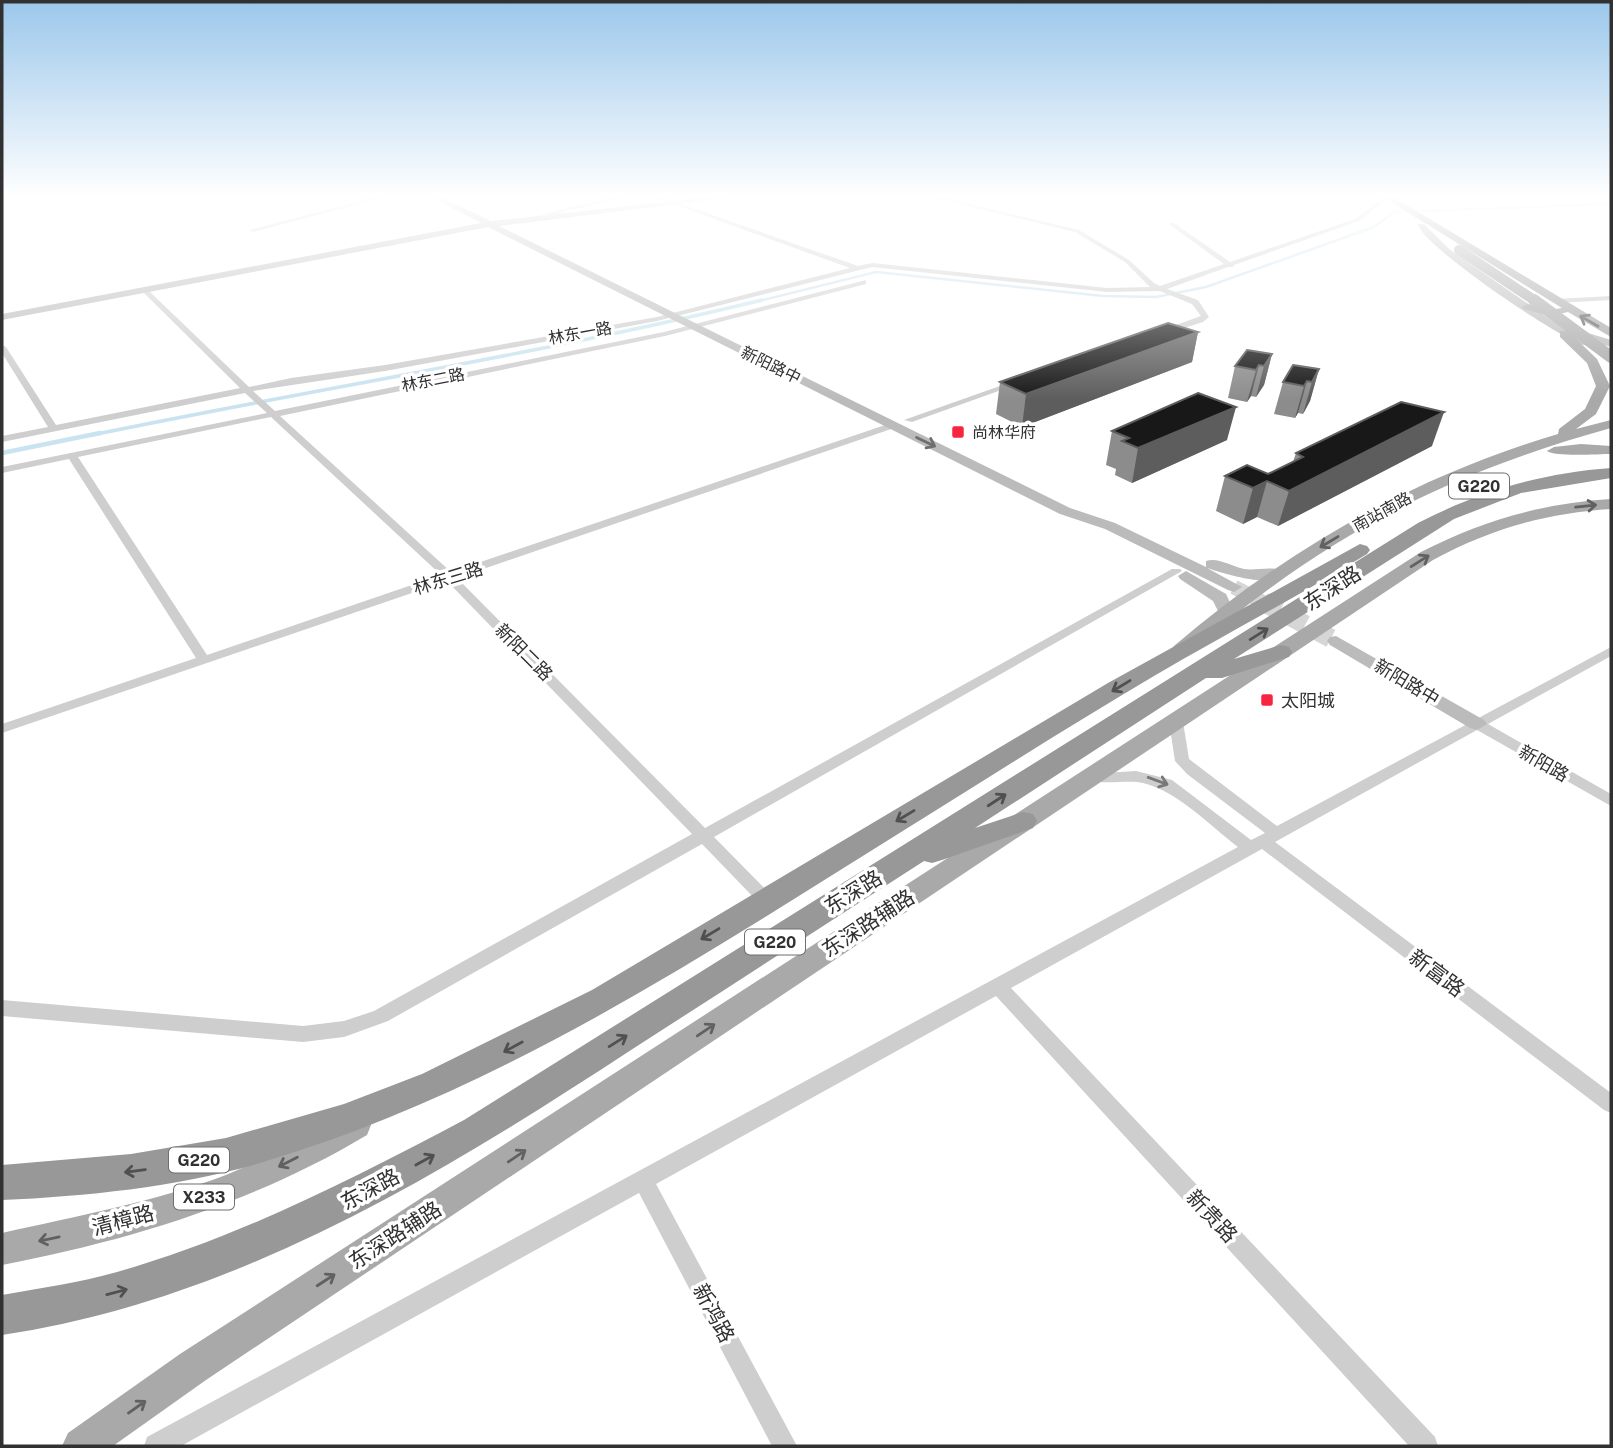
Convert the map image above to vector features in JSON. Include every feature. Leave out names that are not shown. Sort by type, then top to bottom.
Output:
[{"type":"highway","name":"东深路","points":[[2,1315],[116,1292],[270,1239],[365,1193],[477,1131],[1180,683],[1370,554],[1427,509],[1473,488],[1522,474],[1611,464]]},
{"type":"highway","name":"东深路","points":[[2,1183],[63,1179],[195,1161],[259,1146],[389,1103],[505,1051],[766,900],[1180,651],[1481,498],[1529,483],[1611,473]]},
{"type":"highway","points":[[1180,683],[1281,652]]},
{"type":"highway","points":[[891,867],[1023,821]]},
{"type":"main road","points":[[2,318],[285,265]]},
{"type":"main road","points":[[2,318],[290,265]]},
{"type":"main road","name":"新阳路中","points":[[580,265],[1081,504],[1110,526]]},
{"type":"main road","name":"新阳路中","points":[[587,265],[1065,511],[1110,526],[1234,587]]},
{"type":"main road","points":[[1466,265],[1564,334],[1597,369],[1602,380],[1601,393],[1591,411],[1576,425],[1523,450]]},
{"type":"main road","points":[[1481,265],[1561,318],[1611,357]]},
{"type":"main road","points":[[1493,265],[1611,333]]},
{"type":"main road","points":[[1528,307],[1554,313],[1567,308]]},
{"type":"main road","points":[[1548,321],[1611,344]]},
{"type":"main road","points":[[1564,334],[1611,350]]},
{"type":"main road","name":"南站南路","points":[[1180,651],[1226,611],[1279,574],[1377,513],[1439,481],[1523,450],[1611,424]]},
{"type":"main road","points":[[1439,481],[1551,452],[1581,448],[1611,450]]},
{"type":"main road","name":"东深路辅路","points":[[81,1446],[193,1367],[1427,556],[1464,537],[1538,513],[1611,503]]},
{"type":"main road","points":[[1110,526],[1130,548],[1220,597],[1226,611]]},
{"type":"main road","points":[[1110,526],[1154,537],[1225,570],[1244,574],[1279,574]]},
{"type":"main road","name":"新阳路中","points":[[1336,641],[1477,724]]},
{"type":"main road","name":"清樟路","points":[[2,1249],[145,1215],[215,1194],[321,1145],[389,1103]]},
{"type":"street","points":[[847,265],[857,268]]},
{"type":"street","name":"林东一路","points":[[2,439],[247,390],[691,319],[857,268],[885,265],[1107,290],[1164,291]]},
{"type":"street","points":[[1131,265],[1164,291],[1195,302],[1205,317],[1147,338]]},
{"type":"street","points":[[1164,291],[1235,265]]},
{"type":"street","name":"林东二路","points":[[2,470],[272,414],[863,282]]},
{"type":"street","name":"新阳二路","points":[[148,292],[272,414],[449,576],[766,900]]},
{"type":"street","points":[[1556,301],[1611,298]]},
{"type":"street","points":[[2,348],[54,429]]},
{"type":"street","points":[[909,420],[1028,379]]},
{"type":"street","name":"林东三路","points":[[2,729],[894,425]]},
{"type":"street","points":[[71,456],[204,660]]},
{"type":"street","points":[[2,1008],[303,1034],[344,1029],[381,1016],[1176,571]]},
{"type":"street","points":[[156,1446],[1611,650]]},
{"type":"street","points":[[1176,722],[1182,761],[1263,841]]},
{"type":"street","name":"新阳路","points":[[1477,724],[1611,801]]},
{"type":"street","points":[[1091,777],[1155,778],[1263,841]]},
{"type":"street","name":"新富路","points":[[1263,841],[1611,1104]]},
{"type":"street","name":"新贵路","points":[[998,986],[1426,1446]]},
{"type":"street","name":"新鸿路","points":[[643,1180],[785,1446]]},
{"type":"building","points":[[1168,323],[1198,332],[1026,394],[1000,382]]},
{"type":"building","points":[[1247,350],[1272,354],[1264,366],[1259,365],[1256,370],[1235,366]]},
{"type":"building","points":[[1293,365],[1319,369],[1312,382],[1307,381],[1304,386],[1283,382]]},
{"type":"building","points":[[1198,393],[1236,407],[1138,448],[1122,441],[1129,438],[1112,431]]},
{"type":"building","points":[[1401,402],[1444,412],[1289,491],[1267,481],[1253,488],[1225,476],[1247,465],[1268,474],[1303,457],[1296,453]]},
{"type":"waterway","points":[[755,302],[876,272],[1103,296],[1156,297],[1206,287],[1269,265]]},
{"type":"waterway","points":[[92,435],[512,354],[762,300]]},
{"type":"waterway","points":[[2,453],[100,433]]},
{"type":"tunnel","points":[[1234,587],[1266,604]]},
{"type":"tunnel","points":[[1263,602],[1336,641]]},
{"type":"place","name":"尚林华府","points":[[958,432]]},
{"type":"place","name":"太阳城","points":[[1267,700]]}]
